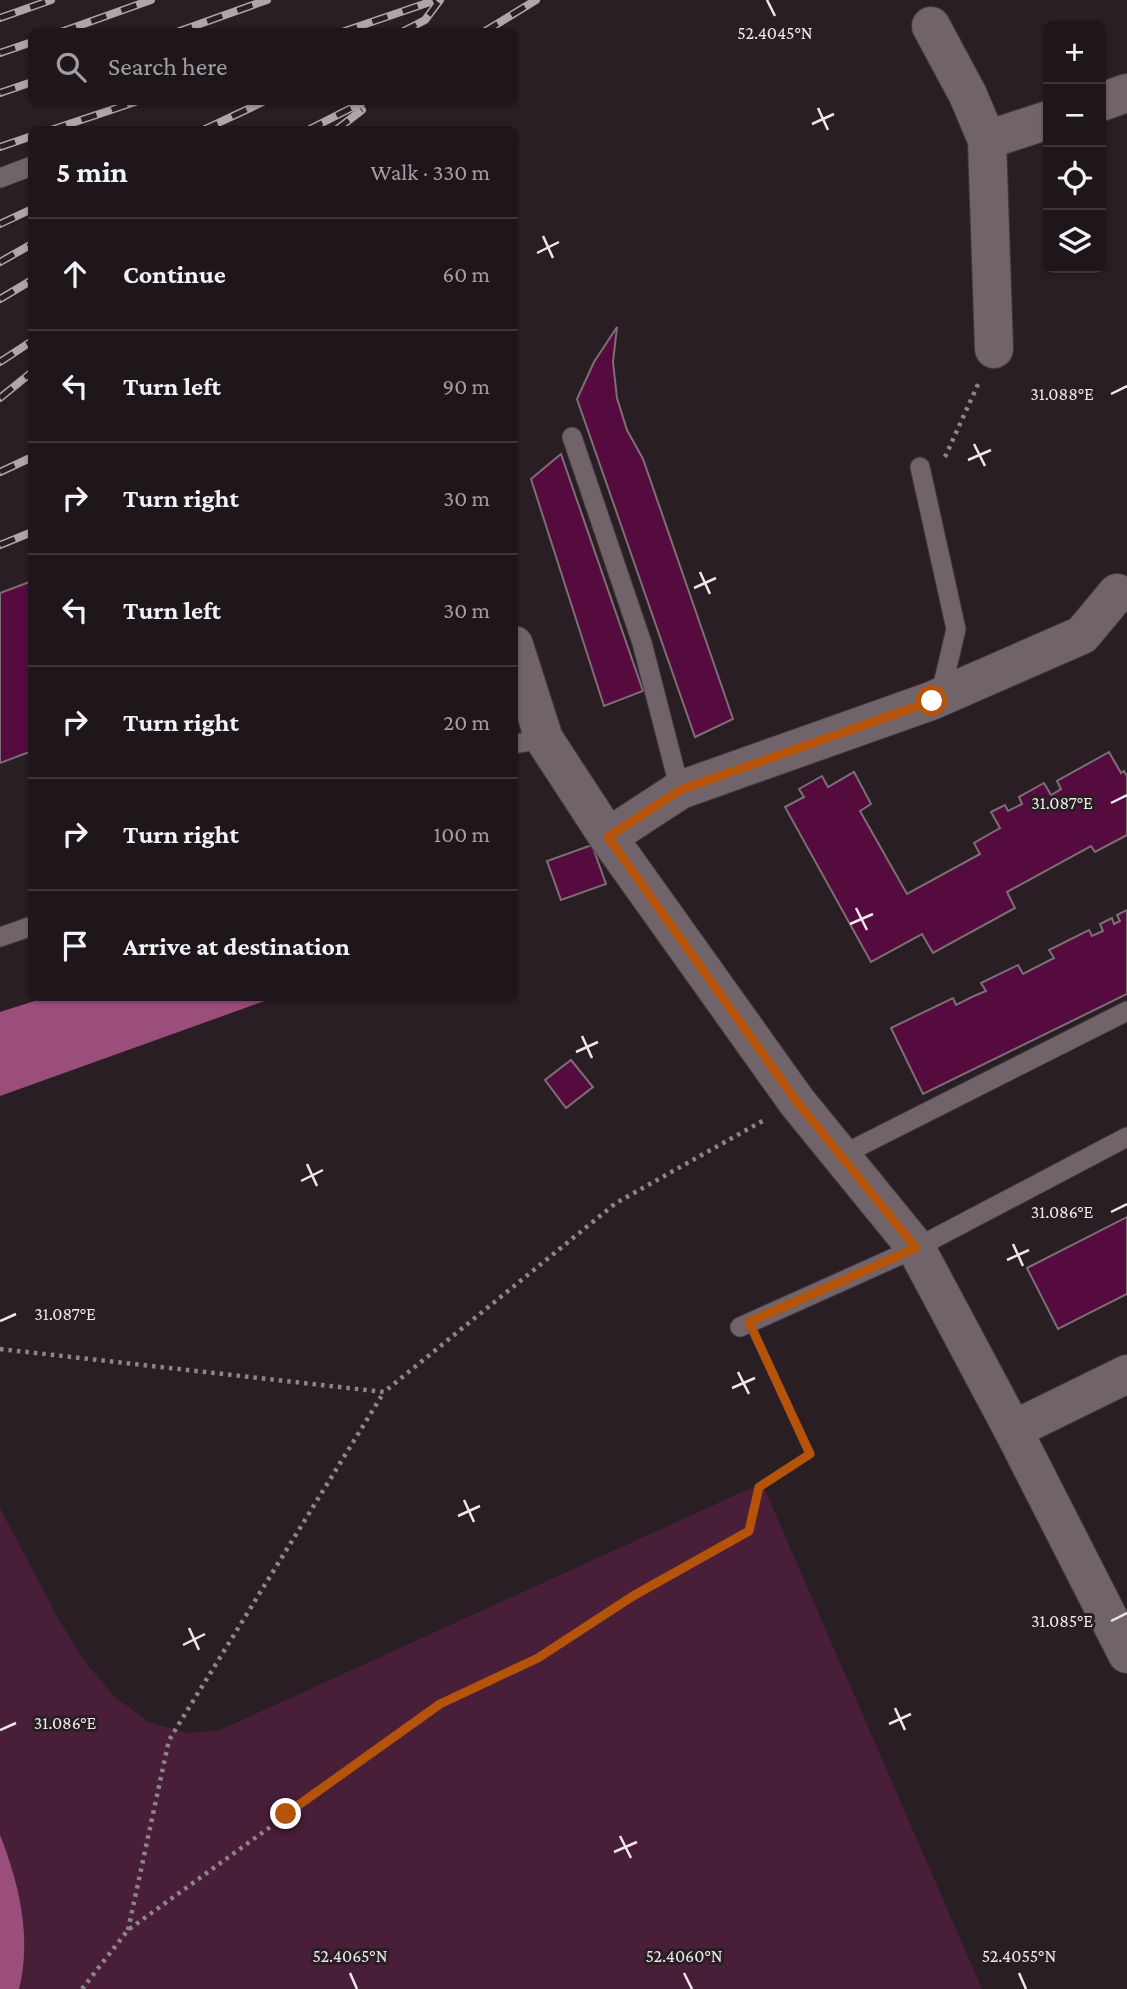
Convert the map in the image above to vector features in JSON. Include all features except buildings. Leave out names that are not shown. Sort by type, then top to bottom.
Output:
[{"type":"street","points":[[931,26],[968,95],[988,140],[994,349]]},
{"type":"street","points":[[1106,100],[1127,93]]},
{"type":"street","points":[[988,140],[1043,122]]},
{"type":"street","points":[[608,837],[680,790],[940,697],[1082,635],[1116,593]]},
{"type":"street","points":[[518,671],[529,742],[608,837],[797,1102],[916,1248],[1013,1430],[1127,1654]]},
{"type":"street","points":[[1013,1430],[1127,1374]]},
{"type":"lane","points":[[0,178],[28,168]]},
{"type":"lane","points":[[572,437],[642,643],[680,790]]},
{"type":"lane","points":[[920,467],[956,629],[940,697]]},
{"type":"lane","points":[[0,937],[28,927]]},
{"type":"lane","points":[[840,1156],[1127,1011]]},
{"type":"lane","points":[[744,1324],[916,1248],[1127,1137]]},
{"type":"path","points":[[927,496],[994,349]]},
{"type":"path","points":[[128,1930],[169,1740],[384,1392],[616,1203],[797,1102]]},
{"type":"path","points":[[82,1989],[128,1930],[440,1704],[538,1658],[633,1596],[749,1531],[759,1487],[810,1454],[744,1324]]},
{"type":"path","points":[[0,1349],[384,1392]]},
{"type":"shaded area","points":[[35,1001],[265,1001],[0,1096],[0,1012]]},
{"type":"shaded area","points":[[762,1483],[982,1989],[0,1989],[0,1508],[59,1620],[86,1663],[115,1697],[151,1723],[188,1733],[220,1730]]},
{"type":"shaded area","points":[[0,1835],[13,1872],[22,1911],[24,1950],[19,1989],[0,1989]]},
{"type":"railway","points":[[0,18],[51,0]]},
{"type":"railway","points":[[72,28],[151,0]]},
{"type":"railway","points":[[188,28],[267,0]]},
{"type":"railway","points":[[354,28],[436,0]]},
{"type":"railway","points":[[410,28],[425,20],[440,0]]},
{"type":"railway","points":[[490,28],[536,0]]},
{"type":"railway","points":[[0,53],[28,43]]},
{"type":"railway","points":[[0,93],[28,83]]},
{"type":"railway","points":[[63,126],[126,105]]},
{"type":"railway","points":[[212,126],[257,105]]},
{"type":"railway","points":[[316,126],[357,105]]},
{"type":"railway","points":[[341,126],[362,110]]},
{"type":"railway","points":[[0,147],[28,137]]},
{"type":"railway","points":[[0,224],[28,211]]},
{"type":"railway","points":[[0,262],[28,246]]},
{"type":"railway","points":[[0,299],[28,282]]},
{"type":"railway","points":[[0,362],[28,344]]},
{"type":"railway","points":[[0,398],[28,375]]},
{"type":"railway","points":[[0,472],[28,459]]},
{"type":"railway","points":[[0,545],[28,534]]},
{"type":"route","points":[[286,1814],[440,1704],[538,1658],[633,1596],[749,1531],[759,1487],[810,1454],[749,1322],[916,1248],[797,1102],[608,837],[680,790],[932,701]]}]
